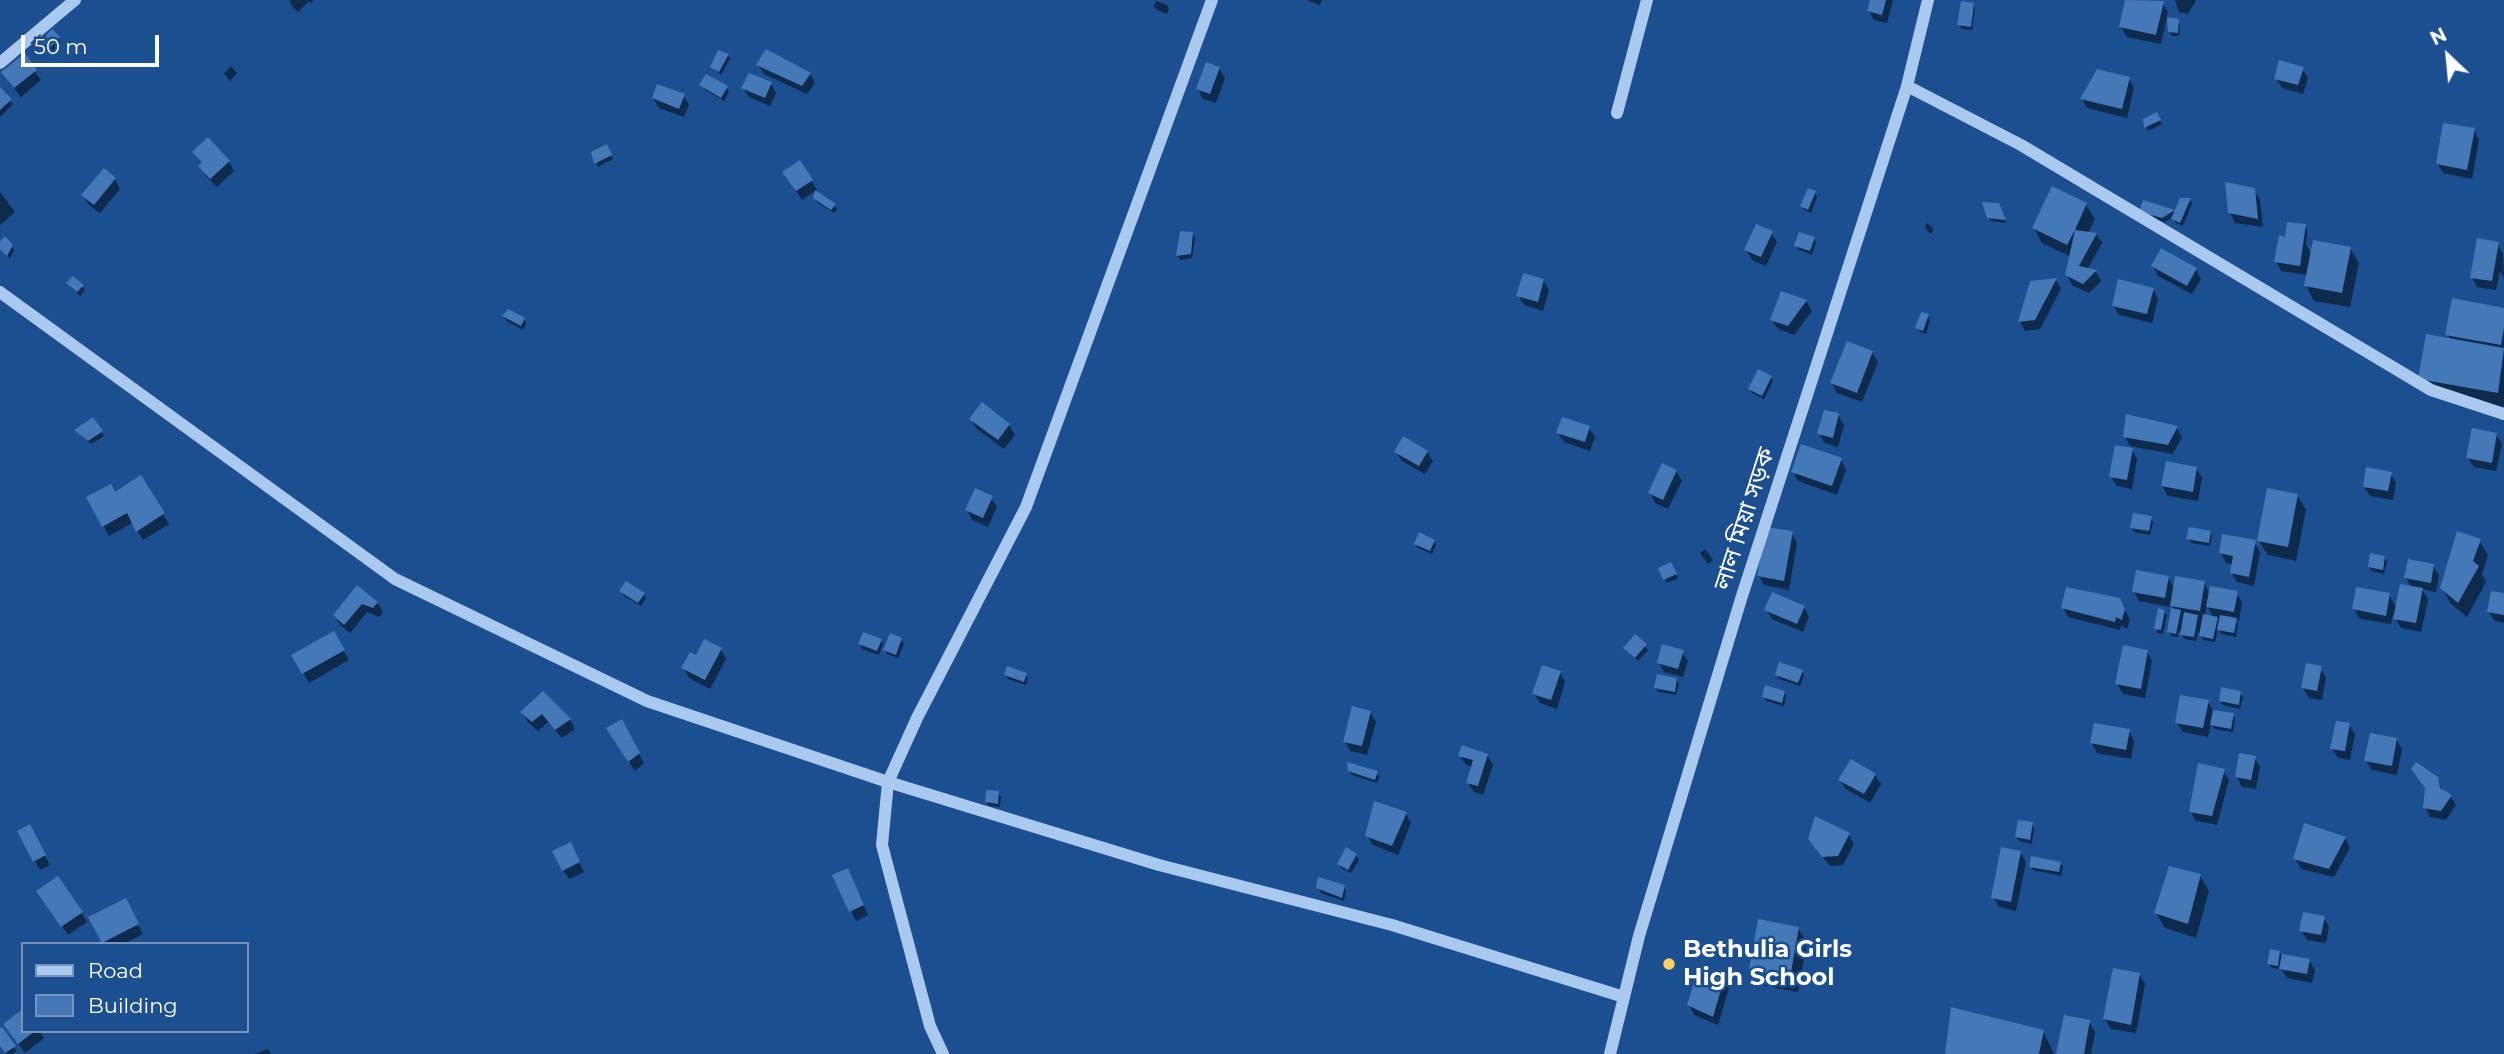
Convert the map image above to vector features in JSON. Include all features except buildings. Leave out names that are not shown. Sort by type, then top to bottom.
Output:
[{"type":"street","points":[[0,63],[75,0]]},
{"type":"street","points":[[943,1054],[930,1026],[882,845],[888,782],[917,718],[1026,507],[1212,0]]},
{"type":"street","points":[[1617,113],[1647,0]]},
{"type":"street","name":"লাল মিয়া সড়ক","points":[[1610,1054],[1639,936],[1737,612],[1907,86],[1928,0]]},
{"type":"street","points":[[1907,86],[2021,145],[2431,390],[2504,414]]},
{"type":"street","points":[[0,292],[395,579],[647,701],[888,782],[1159,864],[1392,925],[1624,997]]},
{"type":"place","name":"Bethulia Girls High School","points":[[1669,964]]}]
